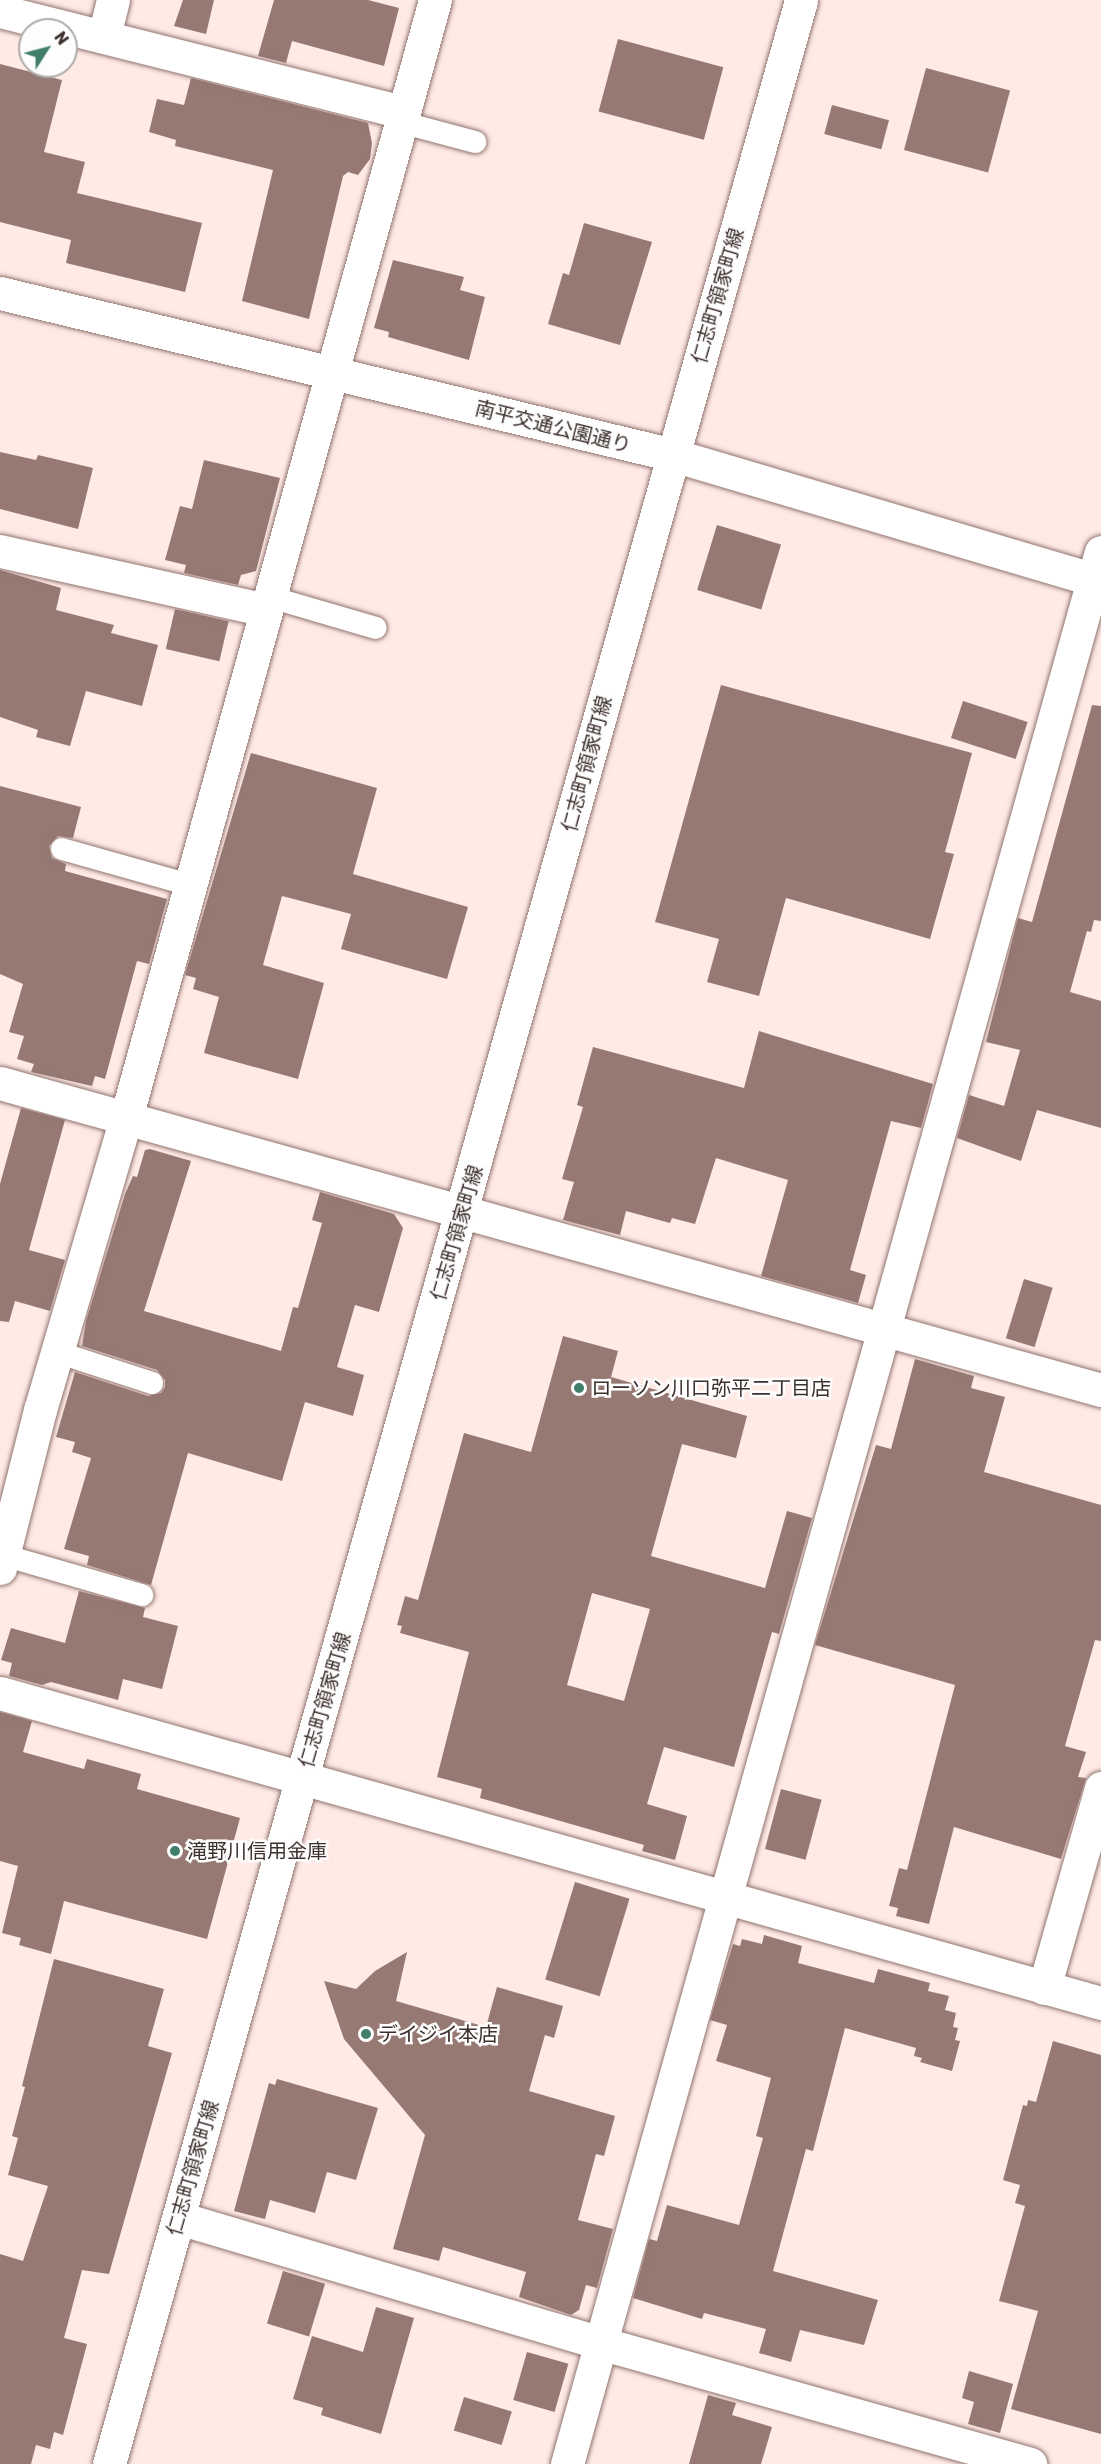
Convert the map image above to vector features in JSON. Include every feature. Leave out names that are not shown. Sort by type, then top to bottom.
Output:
[{"type":"street","points":[[104,36],[113,0]]},
{"type":"street","points":[[2,1561],[12,1466],[57,1352],[126,1118],[330,373],[435,0]]},
{"type":"street","name":"仁志町領家町線","points":[[109,2464],[462,1215],[801,0]]},
{"type":"street","points":[[0,11],[104,36],[401,117]]},
{"type":"street","name":"南平交通公園通り","points":[[0,293],[673,455],[1098,571]]},
{"type":"street","points":[[0,551],[268,604]]},
{"type":"street","points":[[567,2464],[726,1900],[883,1328],[1098,571]]},
{"type":"street","points":[[0,1083],[462,1215],[883,1328],[1101,1390]]},
{"type":"street","points":[[0,1693],[726,1900],[1101,2003]]},
{"type":"street","points":[[1044,1988],[1101,1788]]},
{"type":"street","points":[[179,2218],[600,2343],[1030,2464]]},
{"type":"lane","points":[[401,117],[476,142]]},
{"type":"lane","points":[[268,604],[376,628]]},
{"type":"lane","points":[[62,849],[190,885]]},
{"type":"lane","points":[[57,1352],[152,1383]]},
{"type":"lane","points":[[2,1561],[142,1595]]},
{"type":"building","points":[[183,0],[214,0],[206,34],[174,26]]},
{"type":"building","points":[[274,0],[368,0],[399,8],[384,66],[292,41],[286,63],[258,56]]},
{"type":"building","points":[[618,39],[723,67],[704,140],[599,111]]},
{"type":"building","points":[[0,64],[18,69],[18,78],[62,80],[44,152],[85,162],[77,193],[202,223],[185,292],[66,263],[71,240],[0,222]]},
{"type":"building","points":[[926,68],[1010,91],[988,173],[904,150]]},
{"type":"building","points":[[191,78],[368,123],[372,143],[370,159],[358,175],[348,172],[343,176],[309,319],[242,301],[273,170],[175,146],[176,140],[149,132],[157,99],[184,105]]},
{"type":"building","points":[[832,105],[889,120],[881,149],[824,134]]},
{"type":"building","points":[[584,223],[652,242],[620,345],[548,324],[563,273],[569,275]]},
{"type":"building","points":[[393,260],[464,277],[460,290],[485,297],[469,360],[388,337],[389,332],[374,328]]},
{"type":"building","points":[[0,452],[36,460],[38,455],[93,468],[78,529],[0,509]]},
{"type":"building","points":[[204,460],[280,478],[256,571],[241,575],[238,585],[184,573],[186,565],[165,560],[180,506],[192,509]]},
{"type":"building","points":[[717,525],[781,545],[761,610],[697,590]]},
{"type":"building","points":[[0,570],[61,588],[56,610],[114,625],[111,633],[158,645],[142,706],[86,691],[70,746],[36,737],[38,730],[0,717]]},
{"type":"building","points":[[175,609],[229,621],[219,661],[166,649]]},
{"type":"building","points":[[721,685],[972,753],[945,852],[954,854],[930,939],[786,898],[759,996],[707,982],[719,939],[655,922]]},
{"type":"building","points":[[963,701],[1028,722],[1016,759],[951,738]]},
{"type":"building","points":[[1092,705],[1101,706],[1101,921],[1094,920],[1091,932],[1087,931],[1070,992],[1101,1001],[1101,1128],[1037,1110],[1021,1161],[957,1138],[969,1095],[1004,1106],[1020,1050],[986,1042],[1018,918],[1032,922]]},
{"type":"building","points":[[251,753],[377,788],[353,874],[468,907],[447,979],[341,949],[351,914],[282,896],[263,965],[324,983],[298,1079],[204,1053],[219,997],[193,989],[196,978],[185,975]]},
{"type":"building","points":[[0,786],[81,807],[73,838],[58,836],[49,846],[52,858],[66,864],[65,871],[167,899],[149,964],[137,961],[105,1079],[95,1076],[92,1086],[31,1072],[34,1064],[17,1059],[24,1036],[9,1032],[23,984],[0,974]]},
{"type":"building","points":[[759,1031],[933,1084],[921,1128],[891,1121],[850,1270],[866,1275],[858,1303],[761,1276],[788,1180],[716,1158],[695,1224],[672,1218],[670,1223],[626,1211],[620,1235],[563,1220],[574,1182],[562,1179],[583,1107],[577,1105],[593,1047],[744,1088]]},
{"type":"building","points":[[21,1108],[65,1120],[29,1250],[65,1260],[50,1311],[15,1301],[9,1322],[0,1321],[0,1184]]},
{"type":"building","points":[[150,1149],[191,1161],[144,1311],[281,1351],[293,1307],[298,1308],[322,1223],[312,1220],[320,1192],[394,1214],[403,1228],[379,1312],[355,1305],[337,1367],[364,1375],[353,1416],[305,1402],[282,1481],[188,1453],[151,1585],[87,1565],[89,1556],[64,1549],[91,1458],[72,1452],[75,1442],[56,1437],[75,1372],[148,1396],[161,1393],[165,1387],[165,1380],[157,1370],[82,1346],[86,1321],[125,1194],[133,1176],[137,1177],[145,1150]]},
{"type":"building","points":[[1024,1279],[1053,1288],[1035,1347],[1006,1338]]},
{"type":"building","points":[[563,1336],[618,1351],[611,1377],[747,1416],[736,1458],[682,1444],[651,1556],[765,1588],[787,1511],[812,1518],[779,1634],[772,1632],[734,1767],[664,1747],[647,1804],[687,1816],[675,1860],[642,1851],[644,1845],[480,1798],[482,1789],[437,1777],[469,1652],[400,1633],[402,1626],[397,1625],[405,1596],[418,1600],[464,1433],[531,1452]],"holes":[[[592,1593],[650,1609],[624,1701],[567,1685]]]},
{"type":"building","points":[[915,1359],[974,1376],[971,1388],[1005,1397],[984,1472],[1101,1505],[1101,1641],[1095,1640],[1065,1746],[1086,1752],[1078,1777],[1086,1778],[1061,1859],[954,1827],[929,1924],[896,1916],[898,1908],[889,1906],[899,1868],[907,1870],[955,1685],[815,1645],[876,1445],[891,1449]]},
{"type":"building","points":[[79,1591],[145,1608],[143,1617],[178,1626],[162,1689],[123,1679],[118,1700],[51,1682],[42,1685],[9,1676],[12,1663],[1,1660],[11,1628],[65,1643]]},
{"type":"building","points":[[0,1712],[32,1721],[23,1752],[84,1769],[87,1759],[141,1774],[137,1789],[240,1818],[207,1939],[64,1901],[51,1954],[19,1945],[21,1938],[2,1933],[18,1866],[0,1861]]},
{"type":"building","points":[[781,1789],[822,1800],[806,1860],[765,1849]]},
{"type":"building","points":[[575,1882],[630,1899],[600,1996],[545,1980]]},
{"type":"building","points":[[764,1935],[802,1946],[798,1963],[874,1983],[878,1969],[930,1983],[928,1991],[949,1996],[945,2010],[956,2013],[953,2027],[958,2028],[955,2040],[960,2041],[952,2071],[920,2062],[922,2058],[914,2056],[916,2048],[845,2028],[813,2151],[806,2149],[773,2271],[878,2300],[864,2345],[800,2330],[791,2362],[759,2353],[766,2329],[704,2313],[702,2319],[633,2298],[649,2239],[657,2241],[667,2205],[739,2225],[763,2138],[756,2136],[771,2078],[716,2061],[727,2025],[710,2020],[733,1944],[740,1946],[742,1939],[762,1944]]},
{"type":"building","points":[[407,1952],[396,2001],[486,2027],[497,1987],[563,2006],[554,2038],[545,2035],[529,2091],[615,2116],[604,2156],[596,2154],[578,2220],[613,2229],[597,2288],[586,2285],[579,2310],[571,2315],[519,2297],[526,2272],[443,2247],[439,2261],[393,2249],[425,2135],[344,2039],[324,1981],[356,1989],[375,1971]]},
{"type":"building","points":[[54,1959],[164,1989],[148,2046],[172,2053],[109,2274],[82,2270],[64,2338],[87,2344],[63,2435],[54,2432],[50,2449],[36,2445],[31,2464],[0,2464],[0,2254],[23,2261],[48,2186],[8,2175],[18,2138],[12,2136],[25,2087],[22,2086]]},
{"type":"building","points":[[1053,2041],[1101,2055],[1101,2434],[1011,2409],[1038,2311],[999,2301],[1025,2206],[1015,2203],[1020,2185],[1003,2180],[1023,2105],[1027,2106],[1028,2100],[1036,2102]]},
{"type":"building","points":[[277,2079],[378,2108],[356,2180],[327,2172],[315,2213],[270,2200],[265,2219],[234,2211],[269,2083],[275,2085]]},
{"type":"building","points":[[283,2271],[325,2284],[309,2336],[267,2324]]},
{"type":"building","points":[[376,2307],[414,2318],[381,2434],[321,2415],[323,2408],[293,2399],[312,2336],[363,2352]]},
{"type":"building","points":[[527,2352],[568,2364],[555,2412],[513,2400]]},
{"type":"building","points":[[969,2371],[1013,2384],[1000,2433],[968,2424],[974,2402],[962,2398]]},
{"type":"building","points":[[708,2395],[736,2403],[732,2415],[772,2427],[761,2464],[689,2464]]},
{"type":"building","points":[[464,2397],[512,2412],[502,2445],[454,2430]]},
{"type":"place","name":"ローソン川口弥平二丁目店","points":[[579,1388]]},
{"type":"place","name":"滝野川信用金庫","points":[[175,1851]]},
{"type":"place","name":"デイジイ本店","points":[[366,2034]]}]
